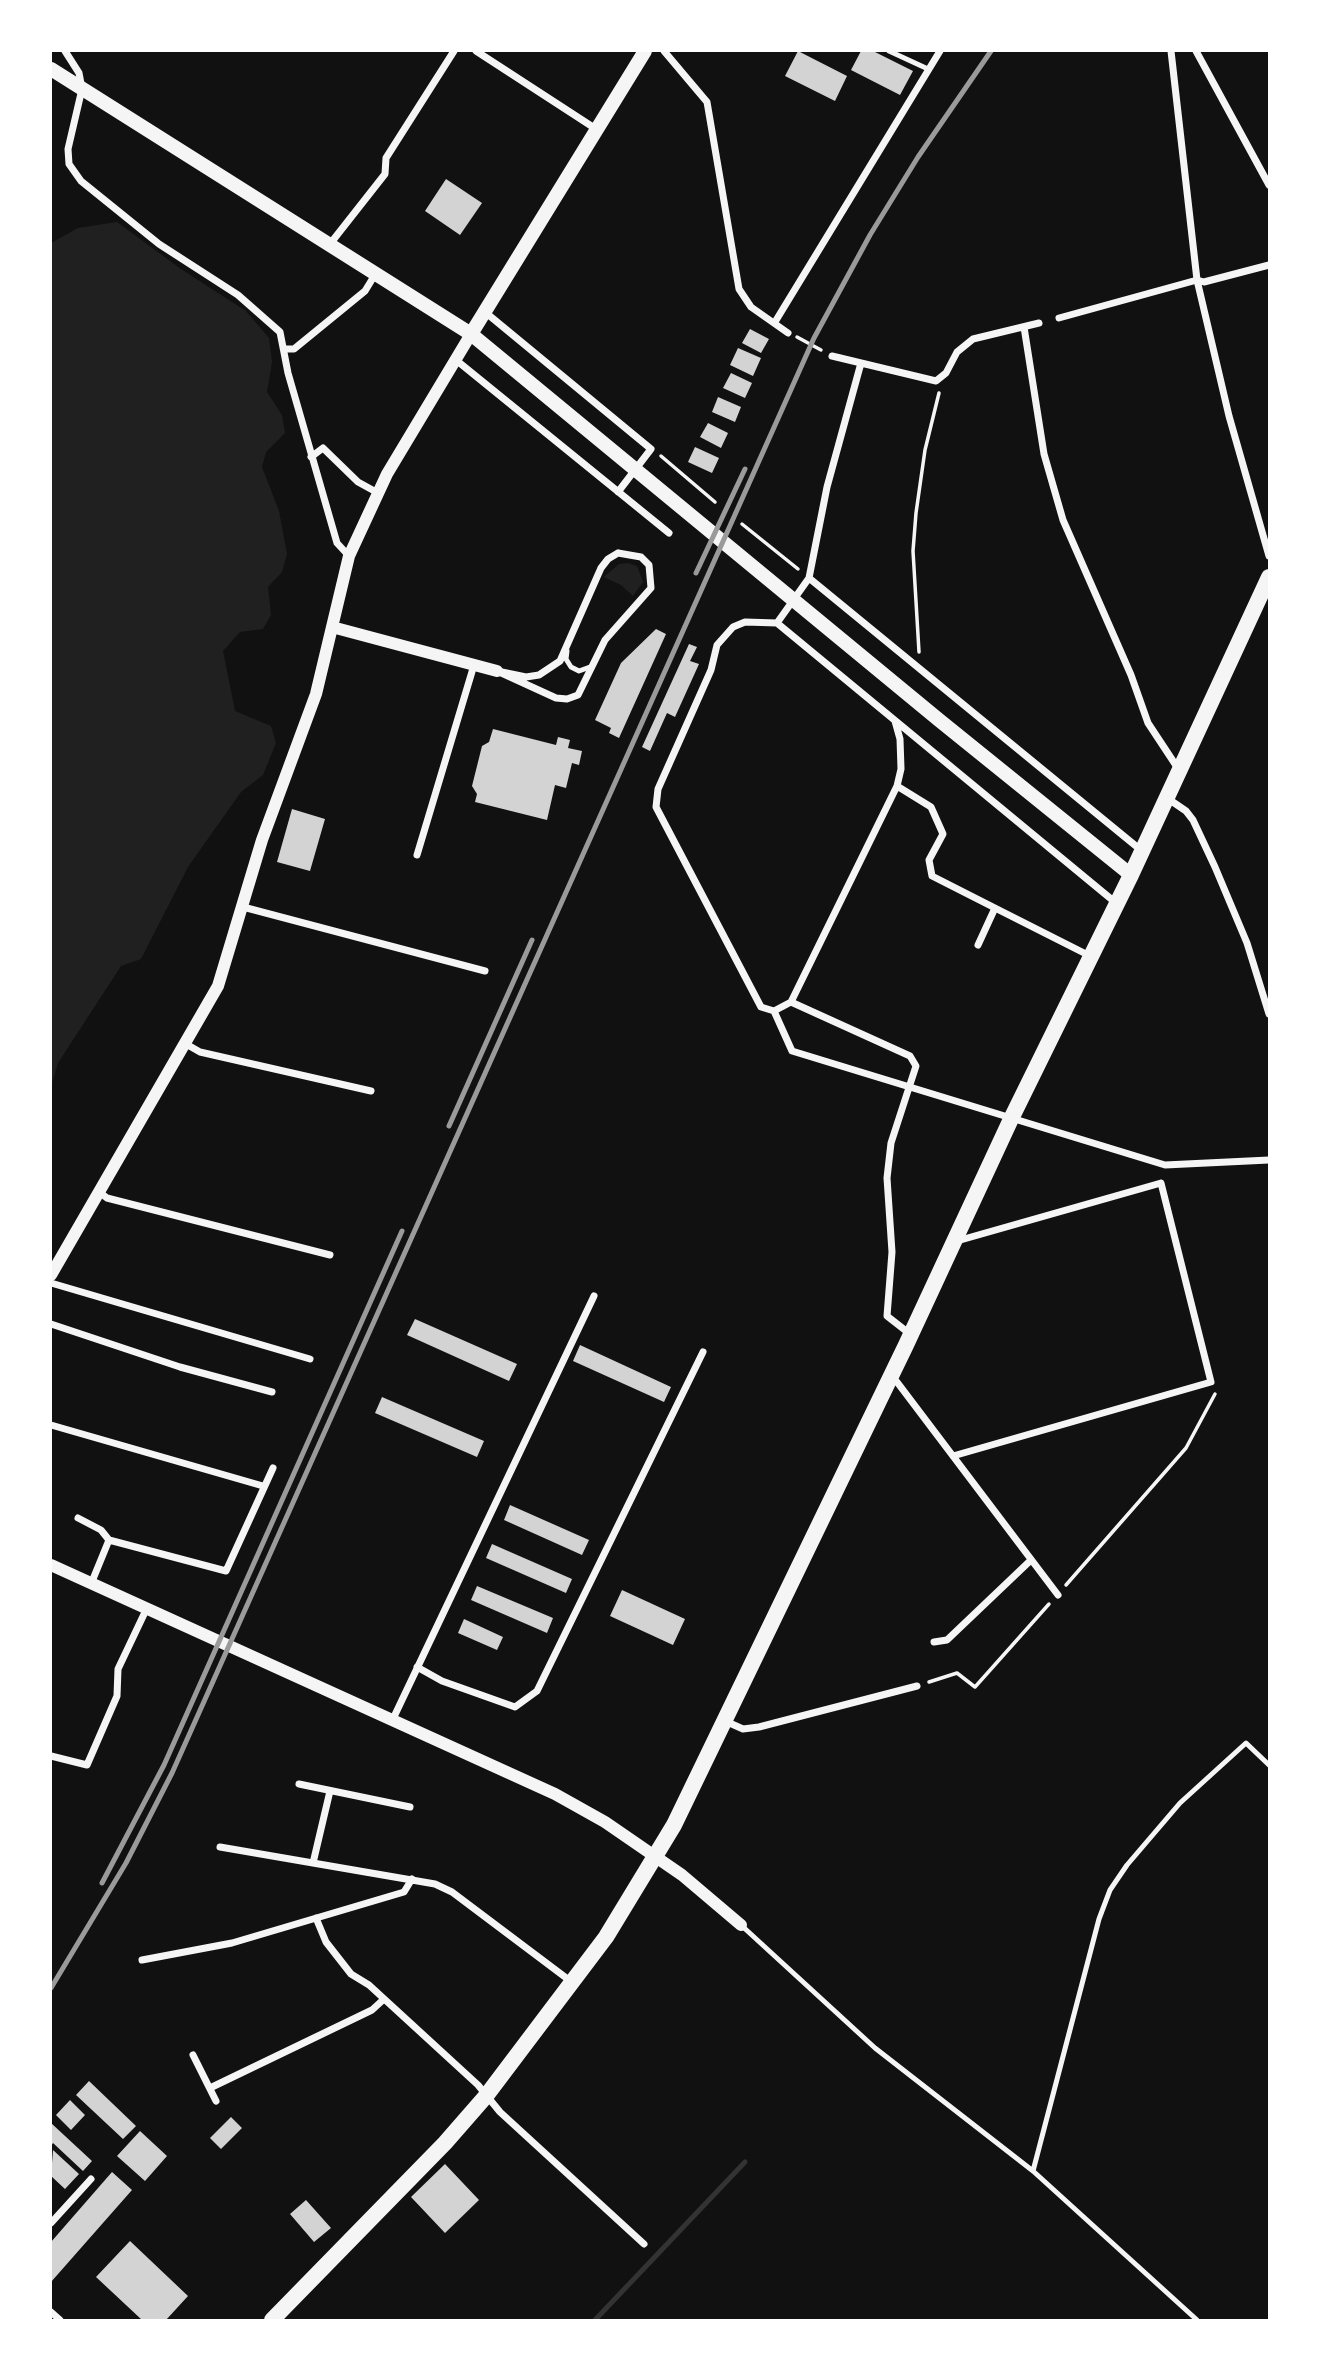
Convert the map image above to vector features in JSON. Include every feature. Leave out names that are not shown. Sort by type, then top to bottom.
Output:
[{"type":"highway","points":[[272,2320],[445,2143],[486,2096],[573,1984],[606,1937],[655,1856],[725,1721],[911,1334],[1011,1119],[1265,597],[1269,578]]},
{"type":"main road","points":[[471,334],[645,51]]},
{"type":"main road","points":[[51,69],[471,334],[1131,875]]},
{"type":"street","points":[[65,51],[79,74],[82,89],[68,149],[69,164],[81,181],[159,244],[238,295],[272,321],[280,332],[286,349],[288,373],[337,544],[349,556]]},
{"type":"street","points":[[330,244],[385,174],[386,158],[454,51]]},
{"type":"street","points":[[476,51],[596,129]]},
{"type":"street","points":[[664,51],[707,102],[739,289],[751,307],[788,333]]},
{"type":"street","points":[[775,322],[940,51]]},
{"type":"street","points":[[1171,51],[1197,279],[1229,416],[1264,548],[1269,556]]},
{"type":"street","points":[[1196,51],[1269,185]]},
{"type":"street","points":[[1059,318],[1197,279],[1204,282],[1269,265]]},
{"type":"street","points":[[286,349],[294,349],[365,291],[376,273]]},
{"type":"street","points":[[485,312],[651,449],[618,492]]},
{"type":"street","points":[[832,356],[936,381],[946,373],[957,352],[973,339],[1039,323]]},
{"type":"street","points":[[1024,327],[1044,454],[1063,520],[1148,723],[1180,770]]},
{"type":"street","points":[[51,1275],[97,1191],[218,986],[262,840],[316,694],[349,556],[378,493],[471,334]]},
{"type":"street","points":[[456,360],[669,533]]},
{"type":"street","points":[[777,623],[809,578],[827,487],[861,363]]},
{"type":"street","points":[[311,457],[323,448],[358,482],[378,493]]},
{"type":"street","points":[[332,627],[497,671],[526,677],[539,675],[551,670],[567,650],[608,559],[618,554],[641,557],[649,565],[651,588],[609,635],[578,695],[568,699],[526,687],[497,671]]},
{"type":"street","points":[[809,578],[1142,851]]},
{"type":"street","points":[[895,720],[900,739],[901,769],[897,786],[791,1002],[774,1011],[761,1007],[656,807],[658,789],[711,670],[717,645],[733,627],[745,622],[777,623],[895,720],[1116,903]]},
{"type":"street","points":[[416,855],[474,665]]},
{"type":"street","points":[[897,786],[931,807],[943,834],[929,860],[932,876],[1090,956]]},
{"type":"street","points":[[1167,797],[1186,811],[1193,820],[1247,943],[1269,1014]]},
{"type":"street","points":[[243,907],[485,971]]},
{"type":"street","points":[[978,945],[995,908]]},
{"type":"street","points":[[791,1002],[910,1056],[916,1066],[891,1143],[887,1178],[892,1252],[887,1316],[911,1334]]},
{"type":"street","points":[[774,1011],[792,1051],[1011,1119],[1166,1165],[1269,1160]]},
{"type":"street","points":[[186,1044],[200,1052],[371,1091]]},
{"type":"street","points":[[953,1456],[1211,1382],[1161,1183],[954,1242]]},
{"type":"street","points":[[97,1191],[107,1198],[330,1255]]},
{"type":"street","points":[[51,1283],[310,1359]]},
{"type":"street","points":[[392,1721],[594,1296]]},
{"type":"street","points":[[51,1324],[180,1367],[272,1392]]},
{"type":"street","points":[[417,1667],[442,1681],[515,1707],[537,1691],[703,1352]]},
{"type":"street","points":[[889,1377],[897,1382],[1058,1595]]},
{"type":"street","points":[[51,1426],[264,1486]]},
{"type":"street","points":[[78,1518],[101,1530],[109,1540],[226,1571],[273,1468]]},
{"type":"street","points":[[91,1584],[109,1540]]},
{"type":"street","points":[[934,1642],[947,1640],[1031,1560]]},
{"type":"street","points":[[51,1565],[555,1794],[655,1856],[741,1925]]},
{"type":"street","points":[[51,1756],[88,1765],[117,1696],[118,1669],[146,1610]]},
{"type":"street","points":[[725,1721],[743,1729],[759,1727],[917,1686]]},
{"type":"street","points":[[299,1784],[410,1807]]},
{"type":"street","points":[[313,1863],[330,1791]]},
{"type":"street","points":[[220,1847],[412,1879],[452,1892],[573,1984]]},
{"type":"street","points":[[142,1960],[232,1943],[404,1892],[412,1879]]},
{"type":"street","points":[[316,1918],[326,1942],[351,1974],[384,1999],[500,2112],[644,2244]]},
{"type":"street","points":[[210,2088],[372,2010],[384,1999]]},
{"type":"street","points":[[193,2055],[216,2101]]},
{"type":"street","points":[[51,2223],[91,2179]]},
{"type":"street","points":[[51,2312],[60,2320]]},
{"type":"lane","points":[[889,51],[928,69]]},
{"type":"lane","points":[[567,650],[566,659],[571,667],[579,671],[589,669],[595,663]]},
{"type":"lane","points":[[1033,2171],[1051,2092],[1099,1919],[1110,1890],[1180,1803],[1246,1743],[1269,1765]]},
{"type":"lane","points":[[741,1925],[876,2048],[1033,2171],[1197,2320]]},
{"type":"path","points":[[788,333],[832,356]]},
{"type":"path","points":[[915,665],[919,660],[920,641],[915,603],[914,538],[925,450],[937,410],[939,392],[936,381]]},
{"type":"path","points":[[651,449],[715,502]]},
{"type":"path","points":[[742,524],[809,578]]},
{"type":"path","points":[[917,1686],[957,1672],[975,1687],[1186,1448],[1215,1395],[1211,1382]]},
{"type":"shaded area","points":[[117,222],[181,269],[246,311],[269,338],[272,362],[267,392],[282,415],[285,433],[266,452],[262,467],[279,511],[287,554],[282,572],[268,587],[271,615],[263,629],[240,632],[223,651],[235,711],[271,726],[276,743],[263,775],[241,792],[188,867],[141,959],[121,966],[58,1063],[51,1086],[51,243],[78,228]]},
{"type":"shaded area","points":[[619,564],[637,566],[643,582],[633,596],[621,585],[604,577]]},
{"type":"building","points":[[798,51],[847,76],[835,101],[785,76]]},
{"type":"building","points":[[861,51],[873,51],[913,71],[900,95],[851,70]]},
{"type":"building","points":[[446,179],[482,203],[460,235],[425,211]]},
{"type":"building","points":[[750,329],[769,339],[761,353],[742,343]]},
{"type":"building","points":[[738,348],[761,358],[753,376],[730,365]]},
{"type":"building","points":[[731,373],[752,383],[745,398],[723,388]]},
{"type":"building","points":[[718,397],[741,407],[735,422],[712,412]]},
{"type":"building","points":[[708,423],[728,433],[721,448],[700,437]]},
{"type":"building","points":[[695,447],[719,458],[712,473],[688,462]]},
{"type":"building","points":[[656,629],[666,634],[619,738],[609,733],[611,728],[595,720],[621,663]]},
{"type":"building","points":[[689,644],[697,647],[690,661],[699,664],[675,717],[667,713],[650,751],[642,747]]},
{"type":"building","points":[[493,729],[556,745],[558,737],[570,740],[568,748],[582,751],[579,765],[572,763],[566,788],[555,785],[547,820],[475,802],[477,794],[472,786],[482,746],[489,742]]},
{"type":"building","points":[[292,809],[325,819],[310,871],[277,862]]},
{"type":"building","points":[[415,1319],[517,1364],[509,1381],[407,1335]]},
{"type":"building","points":[[580,1345],[671,1387],[664,1402],[573,1361]]},
{"type":"building","points":[[382,1397],[484,1441],[477,1457],[375,1413]]},
{"type":"building","points":[[510,1505],[589,1540],[582,1555],[504,1520]]},
{"type":"building","points":[[492,1544],[572,1579],[566,1593],[486,1558]]},
{"type":"building","points":[[477,1586],[553,1618],[547,1633],[471,1600]]},
{"type":"building","points":[[622,1590],[685,1619],[673,1645],[610,1616]]},
{"type":"building","points":[[464,1619],[503,1637],[497,1650],[458,1633]]},
{"type":"building","points":[[89,2081],[136,2126],[123,2139],[76,2095]]},
{"type":"building","points":[[70,2100],[85,2115],[71,2130],[56,2115]]},
{"type":"building","points":[[231,2117],[242,2128],[221,2149],[210,2138]]},
{"type":"building","points":[[51,2123],[92,2161],[83,2171],[53,2143],[51,2146]]},
{"type":"building","points":[[140,2131],[167,2156],[145,2181],[117,2156]]},
{"type":"building","points":[[53,2150],[79,2174],[65,2189],[51,2176]]},
{"type":"building","points":[[445,2164],[479,2200],[445,2233],[411,2197]]},
{"type":"building","points":[[112,2172],[132,2190],[51,2282],[51,2242]]},
{"type":"building","points":[[306,2200],[331,2228],[314,2242],[290,2214]]},
{"type":"building","points":[[130,2241],[188,2296],[166,2320],[142,2320],[96,2277]]},
{"type":"waterway","points":[[595,2320],[745,2162]]},
{"type":"railway","points":[[51,1988],[126,1863],[172,1773],[814,338],[870,235],[918,157],[991,51]]},
{"type":"railway","points":[[696,573],[745,469]]},
{"type":"railway","points":[[449,1126],[532,940]]},
{"type":"railway","points":[[102,1883],[164,1765],[402,1231]]}]
